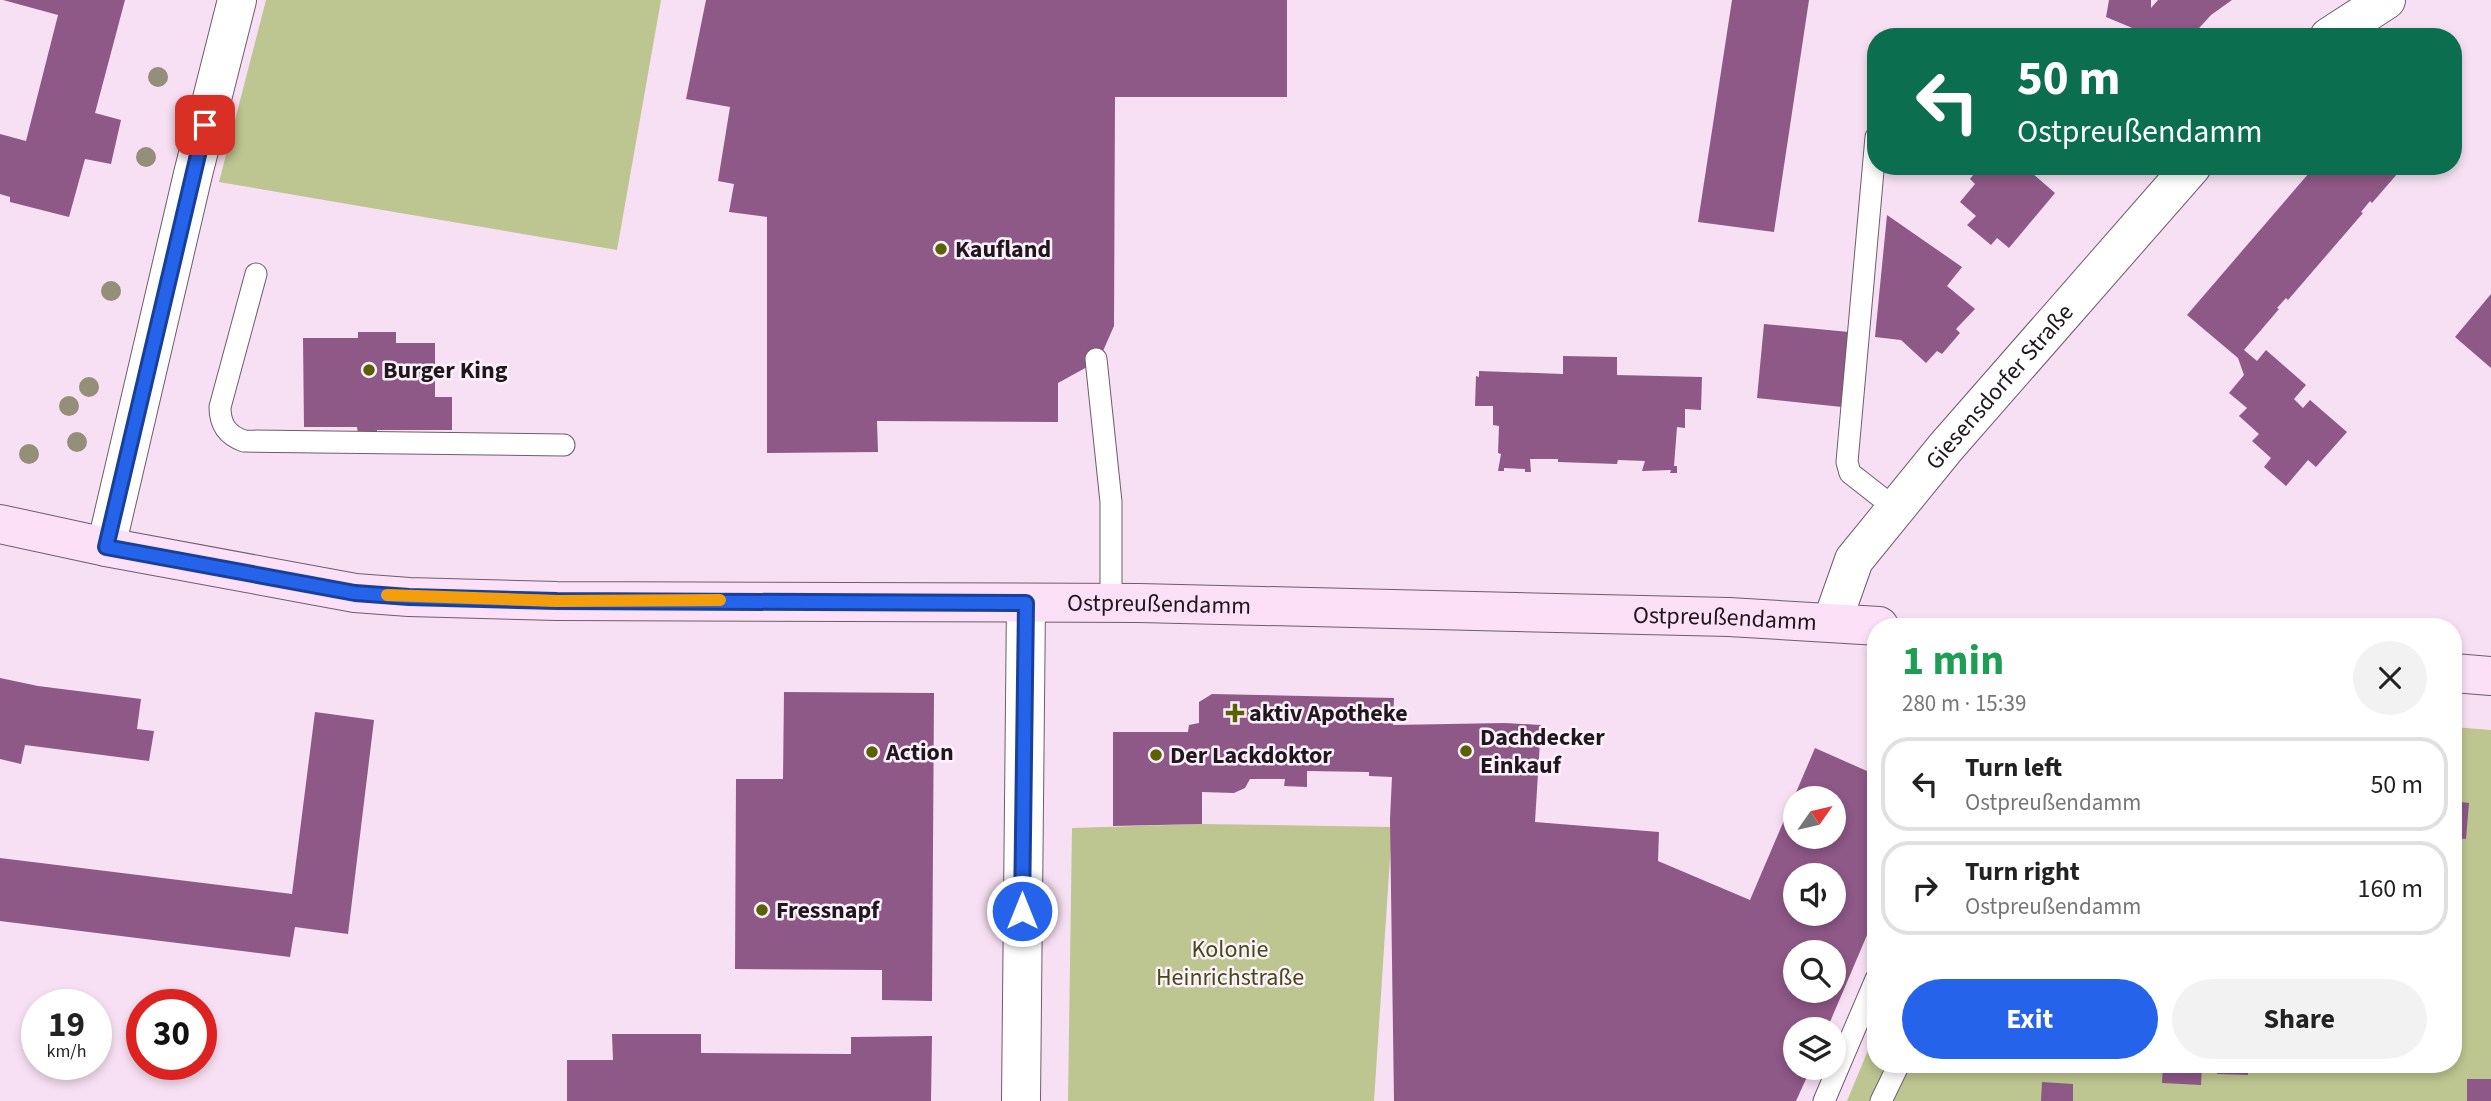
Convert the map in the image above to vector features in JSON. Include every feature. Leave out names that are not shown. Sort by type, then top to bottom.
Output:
[{"type":"main road","name":"Ostpreußendamm","points":[[0,524],[106,547],[355,593],[409,597],[557,601],[1111,603],[1716,617],[1867,625]]},
{"type":"main road","points":[[2462,674],[2491,676]]},
{"type":"street","points":[[106,547],[193,174],[237,0]]},
{"type":"street","points":[[2343,28],[2386,0]]},
{"type":"street","name":"Giesensdorfer Straße","points":[[1832,622],[1854,560],[1946,447],[2184,175]]},
{"type":"street","points":[[1021,1101],[1026,603]]},
{"type":"lane","points":[[1873,175],[1847,462],[1850,473],[1896,509]]},
{"type":"lane","points":[[256,274],[220,407],[222,424],[234,438],[244,441],[564,444]]},
{"type":"lane","points":[[1096,359],[1111,502],[1111,603]]},
{"type":"lane","points":[[1825,1101],[1867,1001]]},
{"type":"lane","points":[[1881,1101],[1895,1073]]},
{"type":"green space","points":[[266,0],[661,0],[617,250],[219,182]]},
{"type":"green space","points":[[2462,728],[2491,730],[2491,1101],[1847,1101],[1867,1053],[1867,1073],[2462,1073]]},
{"type":"green space","name":"Kolonie Heinrichstraße","points":[[1202,824],[1392,827],[1374,1101],[1068,1101],[1072,828]]},
{"type":"building","points":[[3,0],[125,0],[95,113],[121,120],[111,164],[85,159],[69,217],[10,202],[10,197],[0,194],[0,134],[26,141],[58,15]]},
{"type":"building","name":"Kaufland","points":[[706,0],[1287,0],[1287,97],[1115,97],[1114,326],[1103,351],[1096,359],[1058,383],[1058,422],[877,421],[878,452],[767,453],[767,217],[729,212],[734,184],[718,181],[730,107],[686,99]]},
{"type":"building","points":[[1732,0],[1809,0],[1774,232],[1698,222]]},
{"type":"building","points":[[2109,0],[2151,0],[2151,8],[2158,0],[2232,0],[2211,15],[2199,28],[2132,28],[2106,17]]},
{"type":"building","points":[[1973,175],[2034,175],[2055,193],[2009,248],[1997,238],[1991,245],[1967,225],[1976,216],[1960,202],[1975,184],[1970,179]]},
{"type":"building","points":[[2307,175],[2396,175],[2372,203],[2370,201],[2361,212],[2363,213],[2288,300],[2286,298],[2277,308],[2279,309],[2244,350],[2257,361],[2266,350],[2306,385],[2294,399],[2303,408],[2310,400],[2347,432],[2316,467],[2308,460],[2286,486],[2264,467],[2271,458],[2252,441],[2259,434],[2239,416],[2247,408],[2229,393],[2244,375],[2238,358],[2187,315]]},
{"type":"building","points":[[1887,215],[1962,267],[1947,286],[1975,309],[1956,329],[1960,333],[1942,354],[1937,351],[1926,363],[1901,340],[1875,337]]},
{"type":"building","points":[[2491,294],[2491,368],[2455,337]]},
{"type":"building","points":[[1764,324],[1849,332],[1842,407],[1757,398]]},
{"type":"building","name":"Burger King","points":[[358,332],[396,332],[396,343],[435,343],[435,397],[452,397],[452,430],[377,430],[376,441],[359,440],[357,427],[304,427],[303,338],[358,338]]},
{"type":"building","points":[[1563,356],[1617,357],[1617,375],[1702,377],[1701,410],[1685,409],[1685,428],[1677,427],[1674,466],[1677,466],[1677,473],[1670,473],[1671,470],[1642,471],[1645,461],[1618,460],[1617,464],[1558,462],[1558,459],[1530,459],[1531,472],[1504,468],[1504,471],[1498,471],[1501,454],[1498,453],[1499,426],[1493,425],[1493,406],[1475,406],[1476,376],[1479,377],[1479,371],[1563,374]]},
{"type":"building","points":[[0,678],[38,686],[141,699],[137,729],[154,731],[149,761],[25,745],[21,764],[0,759]]},
{"type":"building","points":[[784,692],[934,693],[932,1001],[882,1000],[882,970],[735,969],[736,779],[783,779]]},
{"type":"building","points":[[1212,694],[1394,698],[1393,725],[1541,725],[1535,822],[1659,832],[1658,861],[1750,900],[1783,823],[1783,849],[1846,849],[1846,786],[1799,786],[1815,748],[1867,771],[1867,935],[1846,984],[1846,940],[1783,940],[1783,1003],[1838,1003],[1832,1017],[1783,1017],[1783,1080],[1806,1080],[1796,1101],[1394,1101],[1390,819],[1392,777],[1369,776],[1369,772],[1307,771],[1307,787],[1284,786],[1285,779],[1250,779],[1245,788],[1234,793],[1202,792],[1202,824],[1113,826],[1113,732],[1188,732],[1189,725],[1199,723],[1199,702]]},
{"type":"building","points":[[315,712],[374,720],[348,934],[295,927],[290,957],[0,921],[0,858],[292,894]]},
{"type":"building","points":[[2462,802],[2469,803],[2466,839],[2462,839]]},
{"type":"building","points":[[612,1034],[701,1034],[701,1053],[851,1054],[851,1037],[932,1036],[931,1101],[567,1101],[567,1060],[613,1060]]},
{"type":"building","points":[[2163,1073],[2202,1073],[2201,1085],[2162,1083]]},
{"type":"building","points":[[2248,1073],[2248,1075],[2217,1074]]},
{"type":"building","points":[[2467,1079],[2491,1079],[2491,1101],[2467,1101]]},
{"type":"building","points":[[2042,1082],[2073,1084],[2073,1101],[2041,1101]]},
{"type":"slow traffic","points":[[387,595],[557,601],[720,600]]},
{"type":"place","name":"Kaufland","points":[[941,249]]},
{"type":"place","name":"Burger King","points":[[369,370]]},
{"type":"place","name":"aktiv Apotheke","points":[[1235,713]]},
{"type":"place","name":"Dachdecker Einkauf","points":[[1466,751]]},
{"type":"place","name":"Action","points":[[872,752]]},
{"type":"place","name":"Der Lackdoktor","points":[[1156,755]]},
{"type":"place","name":"Fressnapf","points":[[762,910]]},
{"type":"route","points":[[205,125],[106,547],[355,593],[409,597],[557,601],[1026,603],[1022,911]]}]
